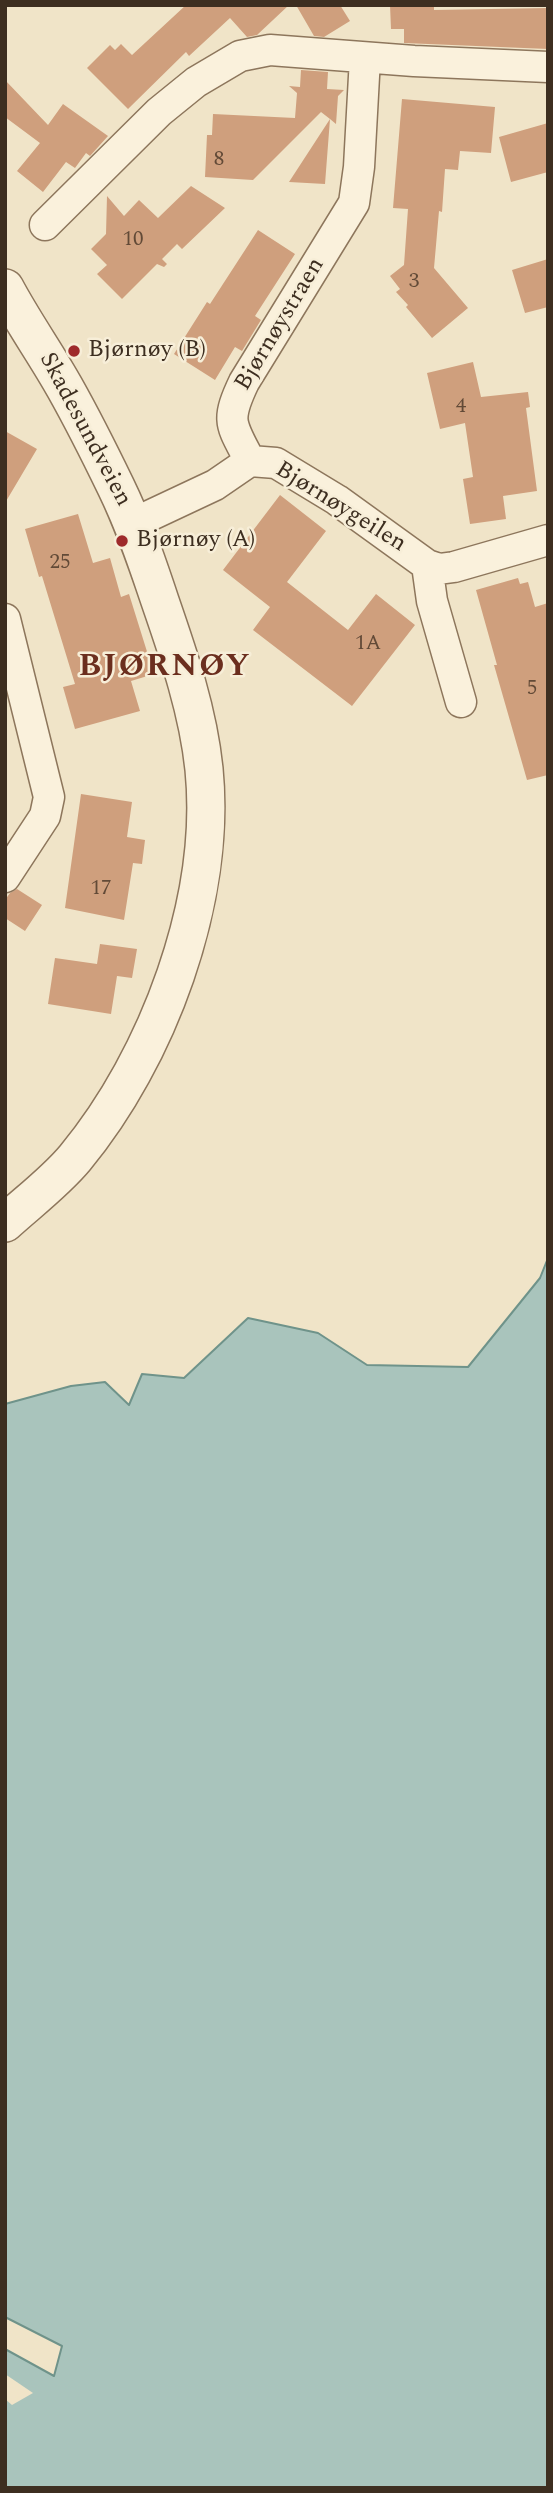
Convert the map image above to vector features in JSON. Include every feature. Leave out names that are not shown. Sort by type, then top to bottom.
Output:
[{"type":"street","points":[[45,225],[159,111],[196,82],[240,56],[270,50],[365,58],[548,67]]},
{"type":"street","name":"Bjørnøystraen","points":[[250,461],[234,433],[232,412],[244,382],[354,203],[365,58]]},
{"type":"street","name":"Skadesundveien","points":[[5,288],[65,388],[132,524],[178,653],[199,729],[204,772],[203,866],[184,949],[151,1035],[129,1080],[75,1158],[5,1223]]},
{"type":"street","points":[[132,524],[215,485],[250,461]]},
{"type":"street","name":"Bjørnøygeilen","points":[[250,461],[276,463],[360,516],[427,565],[439,569],[548,540]]},
{"type":"street","name":"Bjørnøygeilen","points":[[427,565],[432,601],[461,702]]},
{"type":"street","points":[[5,619],[49,797],[45,816],[5,877]]},
{"type":"water","points":[[548,1258],[548,2488],[5,2488],[5,2349],[54,2376],[62,2346],[5,2317],[5,1404],[71,1386],[105,1382],[129,1405],[142,1374],[184,1378],[248,1318],[318,1333],[367,1365],[468,1367],[540,1278]]},
{"type":"pier","points":[[5,2374],[33,2393],[12,2405],[5,2399]]},
{"type":"building","points":[[186,5],[289,5],[257,35],[247,37],[230,18],[189,56],[186,52],[128,109],[87,68],[110,45],[115,50],[121,44],[132,55]]},
{"type":"building","points":[[296,5],[340,5],[350,21],[324,37],[314,36]]},
{"type":"building","points":[[390,5],[434,5],[434,10],[548,8],[548,49],[404,43],[404,29],[391,29]]},
{"type":"building","points":[[301,70],[328,72],[327,89],[344,90],[338,96],[336,124],[321,112],[253,180],[205,177],[207,135],[212,135],[213,114],[295,118],[297,93],[289,86],[300,87]]},
{"type":"building","points":[[5,80],[48,125],[63,104],[108,136],[90,156],[86,153],[75,168],[66,162],[43,192],[17,171],[40,143],[5,117]]},
{"type":"building","points":[[402,99],[495,107],[491,153],[460,151],[458,170],[445,169],[434,268],[468,308],[432,338],[406,307],[408,305],[396,292],[400,289],[390,276],[404,265],[408,209],[393,208]]},
{"type":"building","points":[[330,119],[325,184],[289,182]]},
{"type":"building","points":[[548,123],[548,172],[511,182],[499,137]]},
{"type":"building","points":[[191,186],[225,208],[182,249],[177,244],[162,259],[167,264],[164,267],[157,264],[122,299],[97,274],[107,265],[91,249],[106,234],[107,196],[124,216],[139,200],[158,218]]},
{"type":"building","points":[[258,230],[295,254],[255,316],[261,320],[242,351],[235,347],[215,380],[174,354]]},
{"type":"building","points":[[548,259],[548,307],[525,313],[512,270]]},
{"type":"building","points":[[473,362],[481,397],[528,392],[530,407],[526,408],[537,491],[503,496],[506,519],[470,524],[463,479],[473,477],[465,423],[440,429],[427,373]]},
{"type":"building","points":[[5,431],[37,449],[5,503]]},
{"type":"building","points":[[280,495],[326,531],[287,582],[348,630],[376,594],[415,625],[352,706],[253,630],[270,607],[223,570]]},
{"type":"building","points":[[78,514],[93,563],[110,558],[121,597],[129,594],[154,674],[131,681],[140,711],[75,729],[63,687],[75,684],[25,529]]},
{"type":"building","points":[[518,578],[520,584],[528,582],[535,607],[548,603],[548,775],[527,780],[476,590]]},
{"type":"building","points":[[81,794],[132,802],[127,837],[145,840],[142,864],[133,863],[124,920],[65,908]]},
{"type":"building","points":[[17,889],[42,905],[25,931],[5,918],[5,900]]},
{"type":"building","points":[[100,944],[137,949],[132,978],[117,976],[111,1014],[48,1004],[55,958],[97,964]]},
{"type":"place","name":"Bjørnøy (B)","points":[[74,351]]},
{"type":"place","name":"Bjørnøy (A)","points":[[122,541]]},
{"type":"district","name":"BJØRNØY","points":[[165,669]]}]
